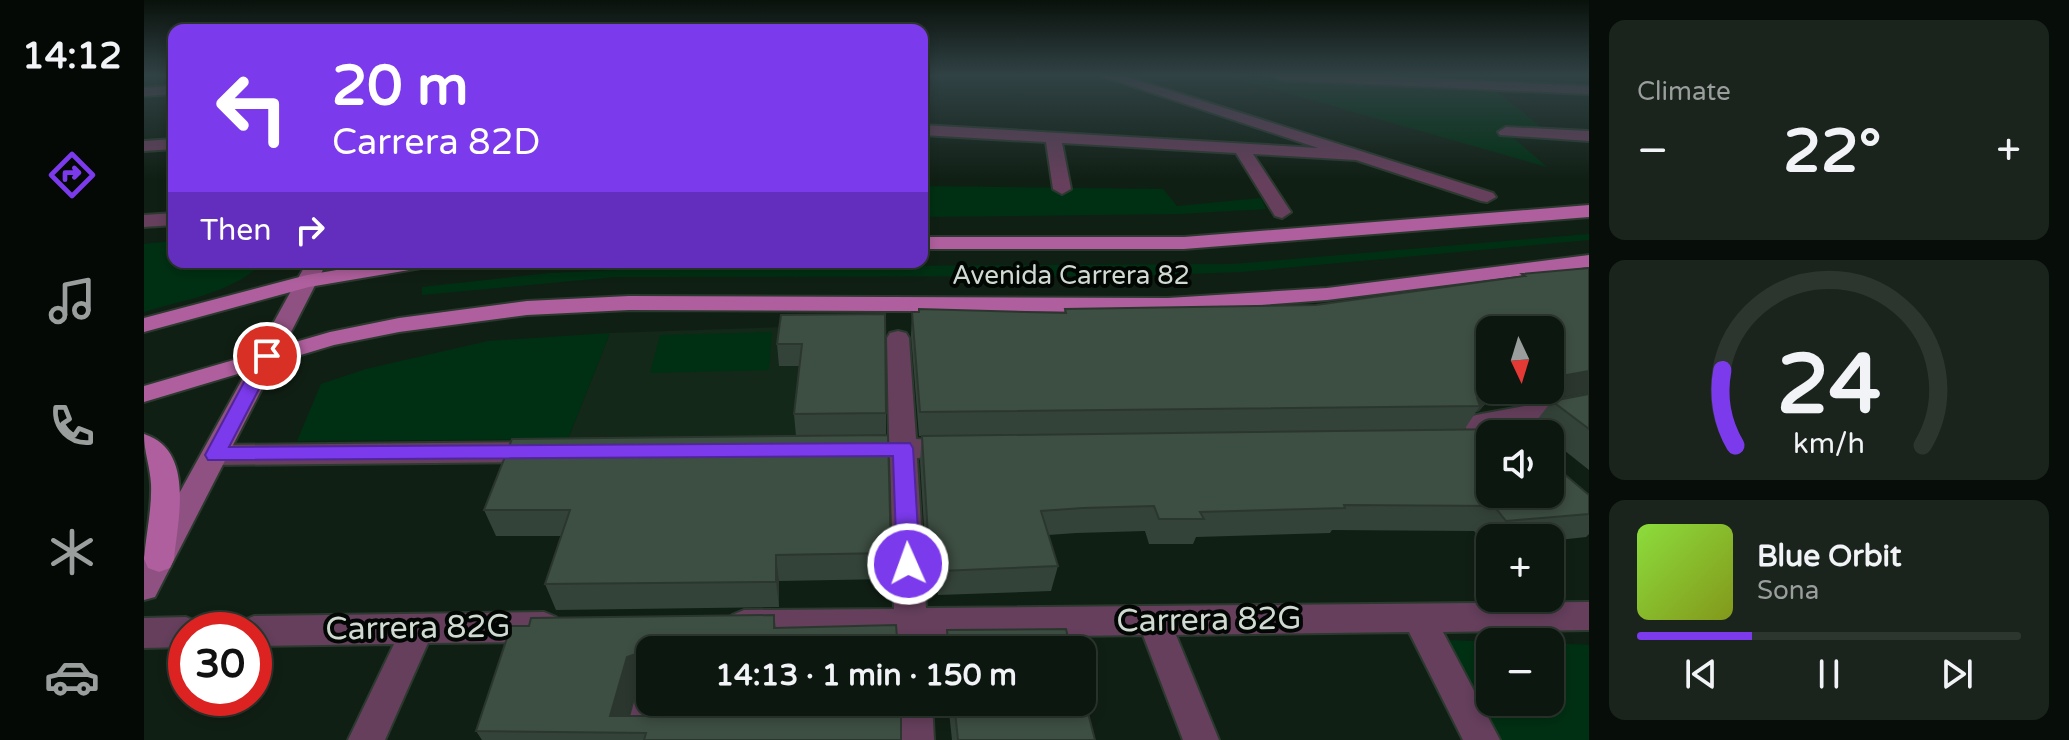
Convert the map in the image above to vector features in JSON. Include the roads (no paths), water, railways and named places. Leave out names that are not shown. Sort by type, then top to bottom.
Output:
[{"type":"main road","name":"Avenida Carrera 82","points":[[928,243],[1184,243],[1589,211]]},
{"type":"main road","name":"Avenida Carrera 82","points":[[144,394],[267,356],[399,325],[527,308],[629,303],[1168,305],[1327,294],[1477,272],[1589,261]]},
{"type":"main road","points":[[144,325],[312,272],[356,268]]},
{"type":"main road","points":[[144,444],[160,455],[166,471],[159,559]]},
{"type":"street","points":[[1220,111],[1487,197]]},
{"type":"street","points":[[928,130],[1365,156]]},
{"type":"street","points":[[1506,132],[1589,136]]},
{"type":"street","points":[[1053,138],[1062,189]]},
{"type":"street","points":[[144,146],[168,144]]},
{"type":"street","points":[[1241,149],[1282,212]]},
{"type":"street","points":[[144,221],[168,219]]},
{"type":"street","points":[[144,587],[312,272]]},
{"type":"street","points":[[898,338],[911,636]]},
{"type":"street","points":[[1532,420],[1589,403]]},
{"type":"street","points":[[825,449],[982,448]]},
{"type":"street","points":[[215,455],[558,452]]},
{"type":"street","name":"Carrera 82G","points":[[710,625],[911,636],[1154,620],[1589,616]]},
{"type":"street","points":[[1418,618],[1482,740]]},
{"type":"street","points":[[1154,620],[1201,740]]},
{"type":"street","name":"Carrera 82G","points":[[272,631],[572,626]]},
{"type":"street","points":[[366,740],[419,628]]},
{"type":"street","points":[[144,633],[168,632]]},
{"type":"street","points":[[642,740],[647,716]]},
{"type":"street","points":[[915,716],[916,740]]}]
